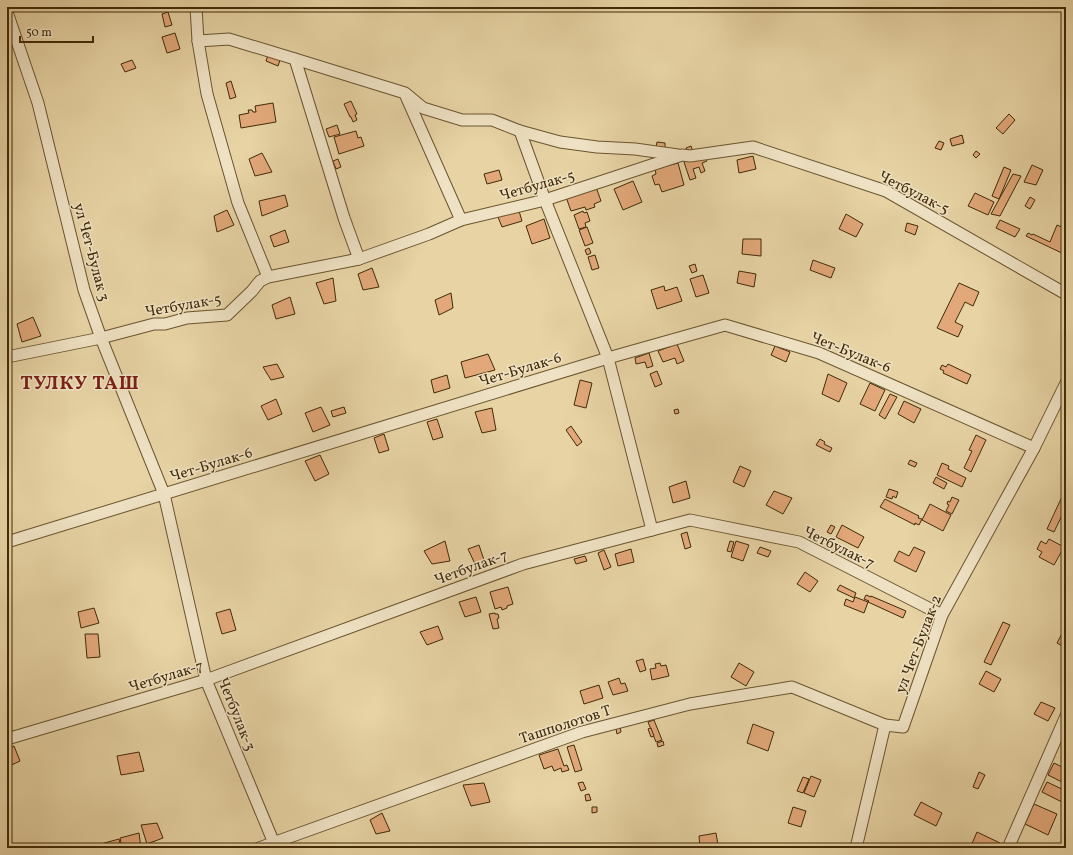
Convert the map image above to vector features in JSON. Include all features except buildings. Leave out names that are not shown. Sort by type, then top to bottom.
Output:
[{"type":"street","points":[[196,7],[198,41],[208,94],[238,203],[268,277]]},
{"type":"street","name":"ул Чет-Булак 3","points":[[7,12],[38,103],[84,290],[101,338],[164,494]]},
{"type":"street","points":[[198,41],[229,39],[405,93],[423,108],[462,120],[492,120],[520,131],[560,142],[682,155]]},
{"type":"street","points":[[295,59],[344,218],[359,259]]},
{"type":"street","points":[[405,93],[461,220]]},
{"type":"street","points":[[520,131],[545,200],[608,358],[652,530]]},
{"type":"street","name":"Четбулак-5","points":[[7,357],[101,338],[154,324],[165,324],[187,318],[227,315],[252,291],[260,281],[268,277],[359,259],[429,234],[461,220],[545,200],[682,155],[690,156],[753,147],[886,190],[1066,294]]},
{"type":"street","name":"Чет-Булак-6","points":[[7,542],[608,358],[725,325],[819,353],[1034,448]]},
{"type":"street","name":"ул Чет-Булак-2","points":[[885,725],[903,728],[942,615],[1034,448],[1066,383]]},
{"type":"street","name":"Четбулак-3","points":[[164,494],[206,680],[275,845]]},
{"type":"street","name":"Четбулак-7","points":[[7,739],[206,680],[523,564],[690,520],[799,542],[942,615]]},
{"type":"street","name":"Ташполотов Т","points":[[259,848],[275,845],[582,732],[690,704],[792,687],[885,725]]},
{"type":"street","points":[[1008,848],[1066,716]]},
{"type":"street","points":[[856,848],[885,725]]},
{"type":"district","name":"ТУЛКУ ТАШ","points":[[80,382]]}]
